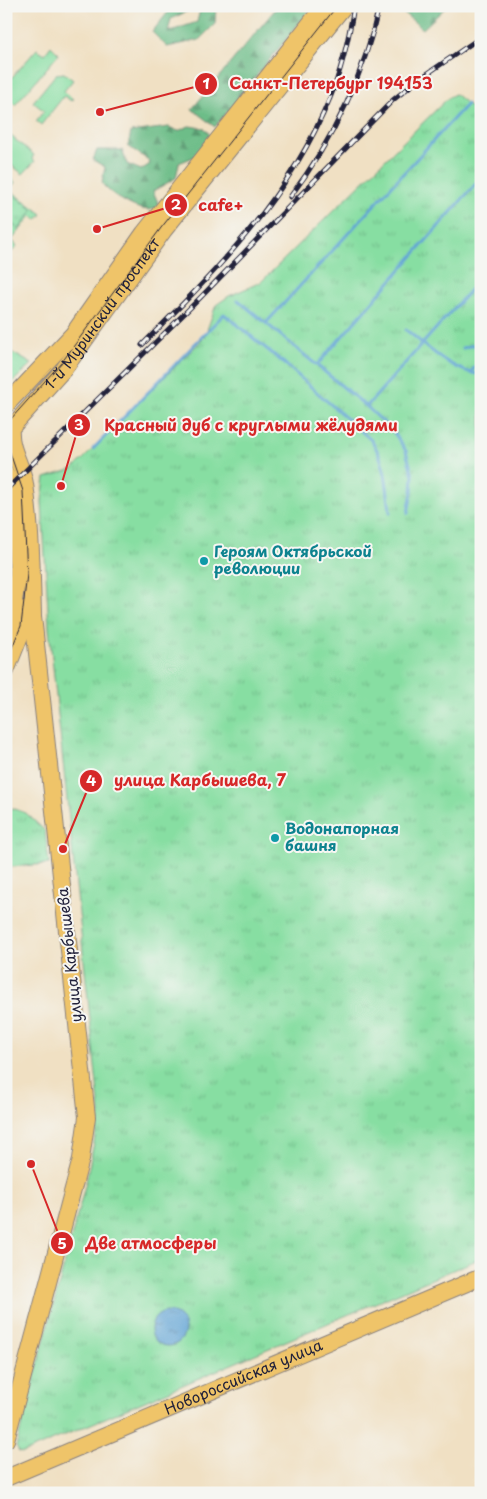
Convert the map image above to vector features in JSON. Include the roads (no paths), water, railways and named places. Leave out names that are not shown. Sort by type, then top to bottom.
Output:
[{"type":"main road","name":"1-й Муринский проспект","points":[[6,405],[73,334],[144,233],[324,6]]},
{"type":"main road","name":"1-й Муринский проспект","points":[[18,462],[10,438],[12,428],[64,369],[164,230],[344,6]]},
{"type":"main road","name":"улица Карбышева","points":[[6,1440],[81,1158],[87,1117],[33,616],[32,574],[25,482],[18,462]]},
{"type":"main road","points":[[6,475],[12,489],[14,502],[18,573],[11,623],[6,633]]},
{"type":"main road","points":[[6,671],[24,626],[32,574]]},
{"type":"main road","name":"Новороссийская улица","points":[[6,1478],[481,1277]]},
{"type":"water","points":[[168,1312],[175,1313],[180,1317],[184,1322],[184,1336],[180,1341],[175,1345],[168,1346],[161,1345],[156,1341],[152,1336],[151,1329],[152,1322],[156,1317],[161,1313]]},
{"type":"waterway","points":[[266,323],[467,104]]},
{"type":"waterway","points":[[317,365],[481,178]]},
{"type":"waterway","points":[[367,406],[481,278]]},
{"type":"waterway","points":[[238,300],[366,406],[393,431],[406,451],[413,476],[408,513]]},
{"type":"waterway","points":[[93,449],[224,314],[285,364],[371,440],[383,465],[390,512]]},
{"type":"waterway","points":[[406,330],[451,364],[460,369],[481,374]]},
{"type":"waterway","points":[[463,348],[481,343]]},
{"type":"waterway","points":[[470,373],[481,360]]},
{"type":"tram line","points":[[6,430],[10,420],[62,362],[161,228],[337,6]]},
{"type":"tram line","points":[[6,441],[23,491],[27,574],[21,626],[6,662]]},
{"type":"railway","points":[[142,345],[197,289],[249,231],[294,168],[330,98],[345,53],[354,6]]},
{"type":"railway","points":[[290,197],[320,153],[345,106],[365,57],[379,6]]},
{"type":"railway","points":[[6,490],[197,301],[393,100],[418,80],[481,37]]},
{"type":"place","name":"Санкт-Петербург 194153","points":[[100,112]]},
{"type":"place","name":"cafe+","points":[[97,229]]},
{"type":"place","name":"Красный дуб с круглыми жёлудями","points":[[61,486]]},
{"type":"place","name":"Героям Октябрьской революции","points":[[204,561]]},
{"type":"place","name":"Водонапорная башня","points":[[275,838]]},
{"type":"place","name":"улица Карбышева, 7","points":[[63,849]]},
{"type":"place","name":"Две атмосферы","points":[[31,1164]]}]
